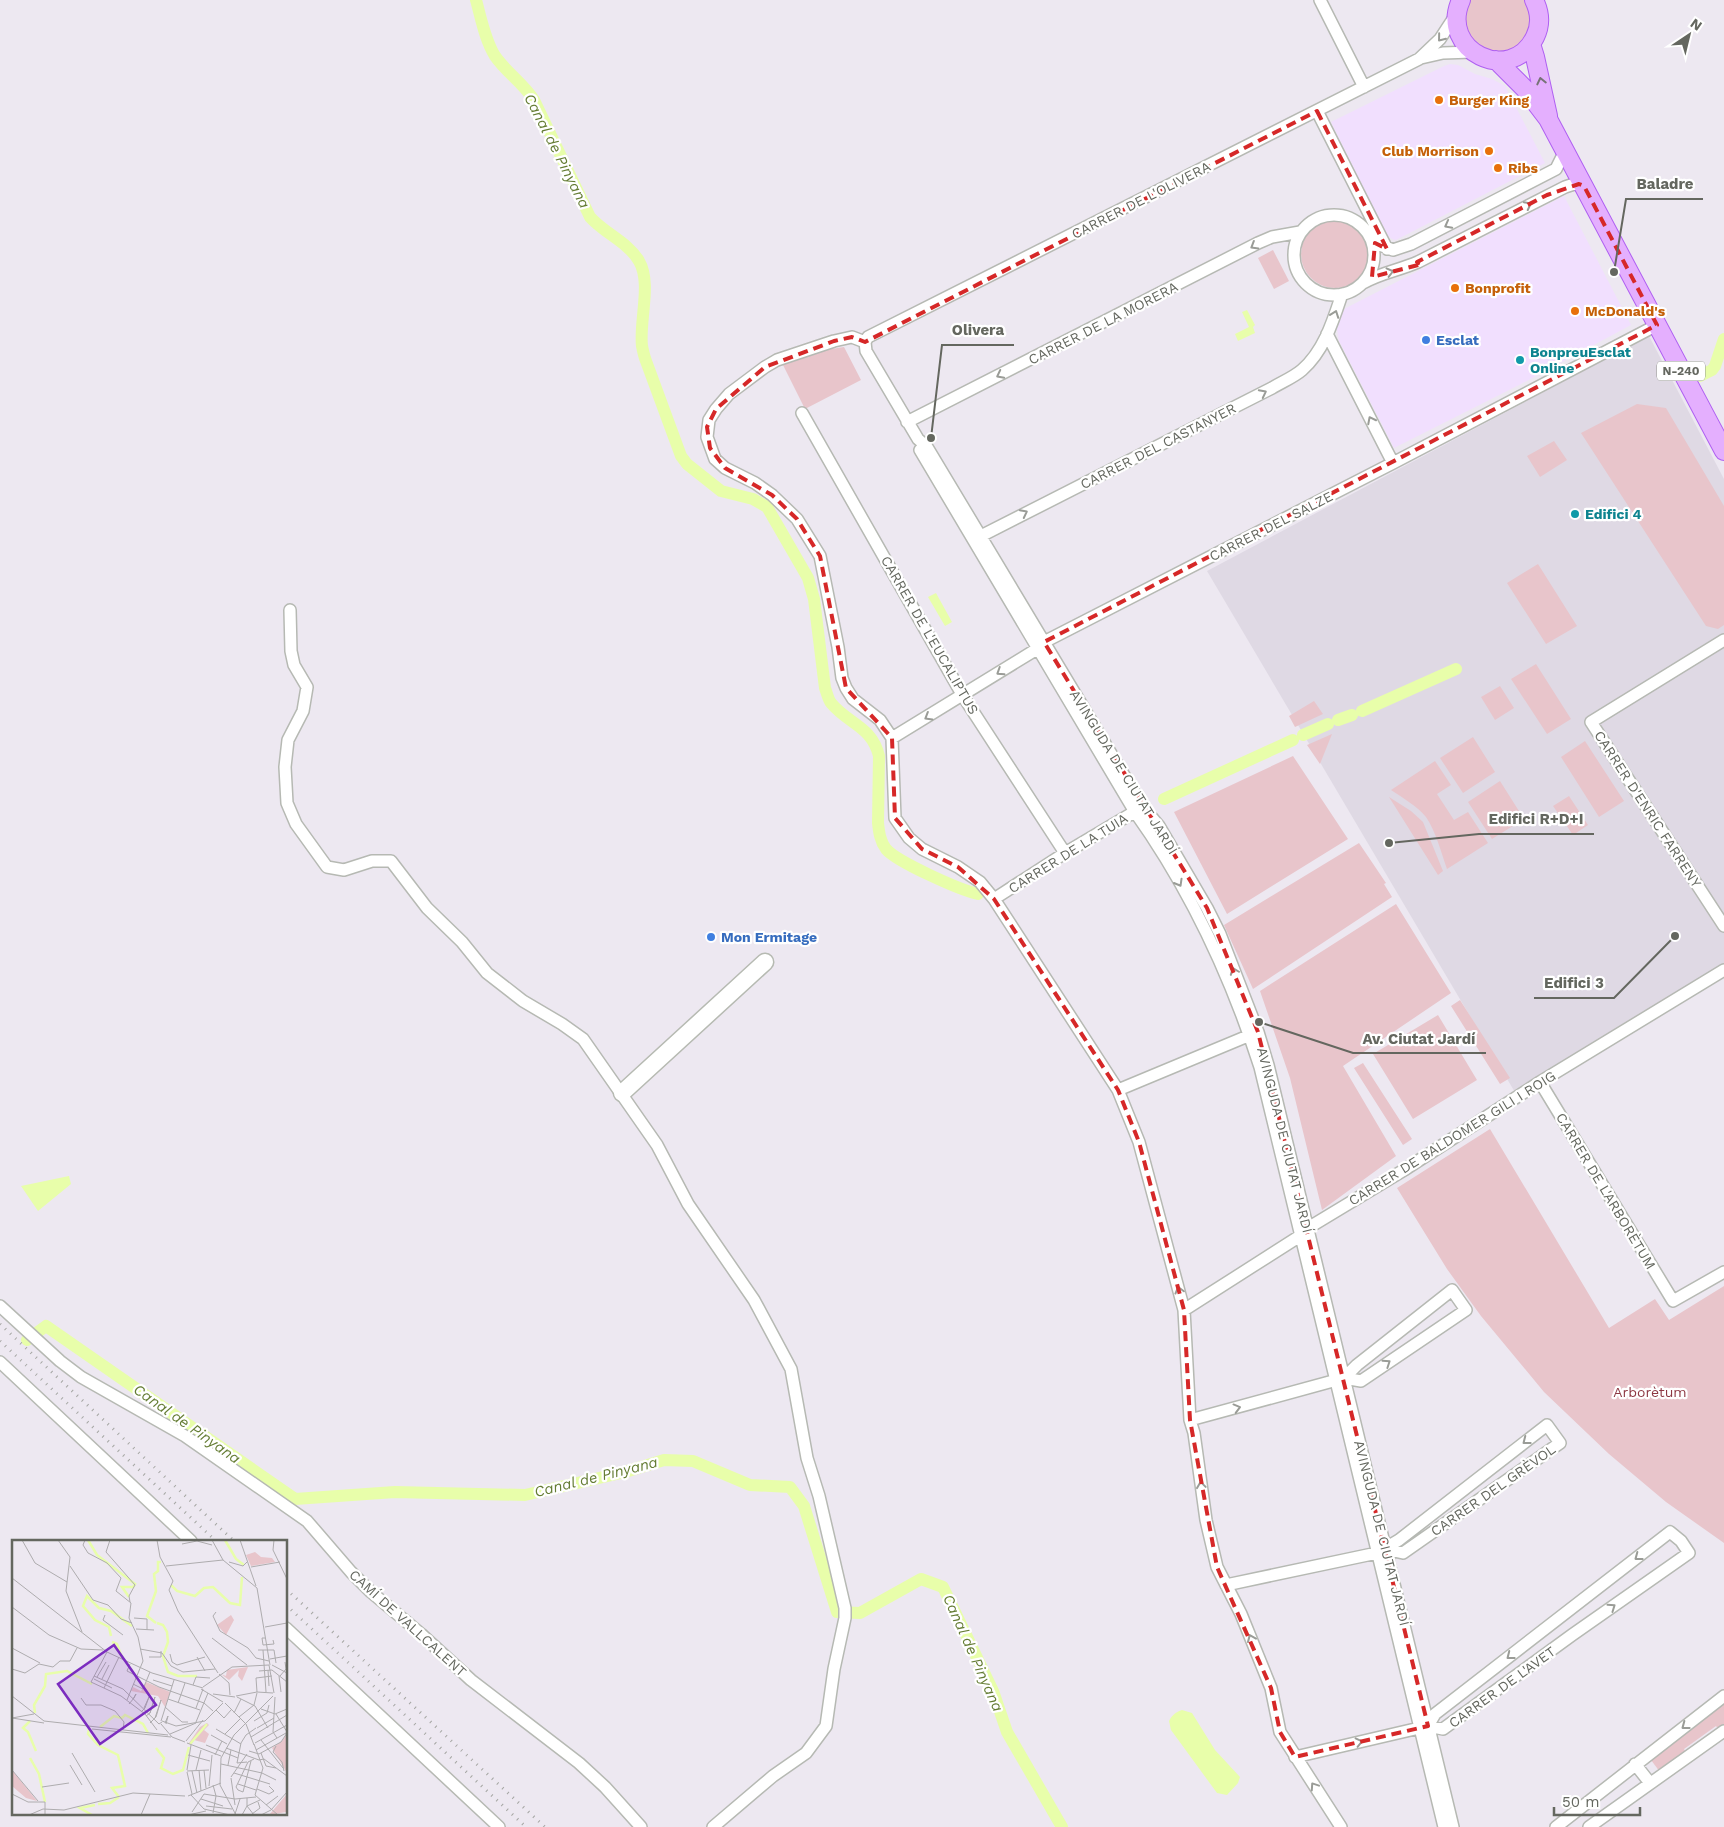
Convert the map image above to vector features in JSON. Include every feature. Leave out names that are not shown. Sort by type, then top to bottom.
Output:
[{"type":"main road","points":[[1496,60],[1516,56],[1531,44],[1539,25],[1538,11],[1534,0]]},
{"type":"main road","points":[[1459,6],[1458,31],[1472,52]]},
{"type":"main road","name":"N-240","points":[[1531,44],[1548,119]]},
{"type":"main road","name":"N-240","points":[[1472,52],[1484,58],[1496,60],[1526,90],[1548,119],[1724,451]]},
{"type":"street","points":[[1320,0],[1364,87]]},
{"type":"street","name":"CARRER DE L'OLIVERA","points":[[1419,59],[1440,39],[1459,6]]},
{"type":"street","name":"CARRER DE L'OLIVERA","points":[[865,342],[868,337],[1419,59],[1443,53],[1472,52]]},
{"type":"street","points":[[1317,111],[1387,249]]},
{"type":"street","points":[[1372,242],[1387,249],[1398,249],[1411,244],[1556,169],[1565,151]]},
{"type":"street","points":[[1363,283],[1373,264],[1374,253],[1372,242],[1366,230],[1357,221],[1333,214],[1320,216],[1309,222],[1300,232],[1294,244],[1293,258],[1297,271],[1304,283],[1316,291],[1329,295],[1342,294],[1353,290],[1375,276],[1400,270],[1418,262],[1566,187],[1574,184],[1584,186]]},
{"type":"street","points":[[1481,229],[1479,216],[1482,208]]},
{"type":"street","points":[[1470,214],[1481,229]]},
{"type":"street","name":"CARRER DE LA MORERA","points":[[907,422],[1258,243],[1272,237],[1300,232]]},
{"type":"street","name":"CARRER DEL CASTANYER","points":[[977,537],[1272,388],[1302,370],[1316,355],[1327,334],[1342,294]]},
{"type":"street","name":"CARRER DEL SALZE","points":[[892,738],[963,696],[1040,645],[1657,326]]},
{"type":"street","points":[[1327,334],[1393,463]]},
{"type":"street","points":[[865,342],[852,337],[843,339],[777,360],[765,367],[736,388],[716,409],[709,420],[706,436],[715,459],[725,468],[755,483],[772,495],[797,519],[820,556],[838,647],[842,678],[853,698],[880,720],[892,738],[895,818],[909,838],[922,849],[980,882],[994,899],[1118,1090],[1139,1142],[1184,1310],[1190,1420],[1194,1434],[1206,1520],[1217,1567],[1241,1614],[1271,1688],[1280,1732],[1341,1827]]},
{"type":"street","name":"AVINGUDA DE CIUTAT JARDÍ","points":[[865,342],[866,351],[918,439],[920,450],[977,537],[1139,809],[1150,832],[1200,918],[1242,1013],[1254,1034],[1260,1067],[1304,1232],[1424,1727],[1444,1827]]},
{"type":"street","name":"CARRER DE L'EUCALIPTUS","points":[[802,413],[963,696],[1065,853]]},
{"type":"street","points":[[290,610],[294,665],[307,687],[303,711],[288,740],[284,767],[287,803],[296,824],[327,867],[344,870],[372,861],[391,861],[427,908],[462,942],[488,973],[523,1001],[584,1039],[657,1145],[688,1204],[754,1300],[791,1369],[807,1458],[819,1496],[845,1613],[834,1669],[826,1726],[806,1753],[773,1776],[713,1827]]},
{"type":"street","name":"CARRER D'ENRIC FARRENY","points":[[1724,640],[1591,722],[1724,926]]},
{"type":"street","name":"CARRER DE LA TUIA","points":[[994,899],[1065,853],[1139,809]]},
{"type":"street","points":[[622,1093],[764,962]]},
{"type":"street","name":"CARRER DE BALDOMER GILI I ROIG","points":[[1184,1310],[1540,1082],[1724,970]]},
{"type":"street","points":[[1118,1090],[1254,1034]]},
{"type":"street","name":"CARRER DE L'ARBORÈTUM","points":[[1540,1082],[1672,1301],[1724,1272]]},
{"type":"street","points":[[1190,1420],[1340,1380],[1361,1381],[1466,1310],[1452,1290],[1340,1380]]},
{"type":"street","name":"CAMÍ DE VALLCALENT","points":[[0,1306],[37,1341],[81,1377],[185,1436],[307,1521],[371,1592],[421,1634],[471,1680],[579,1763],[605,1787],[641,1827]]},
{"type":"street","points":[[0,1362],[190,1540]]},
{"type":"street","name":"CARRER DEL GRÈVOL","points":[[1226,1585],[1381,1551],[1403,1553],[1560,1443],[1547,1425],[1399,1540],[1381,1551]]},
{"type":"street","name":"CARRER DE L'AVET","points":[[1295,1757],[1424,1727],[1443,1729],[1689,1553],[1670,1532],[1435,1714],[1424,1727]]},
{"type":"street","points":[[1559,1617],[1572,1635]]},
{"type":"street","points":[[288,1630],[499,1827]]},
{"type":"street","points":[[1556,1827],[1724,1696]]},
{"type":"street","name":"AVINGUDA DE CIUTAT JARDÍ","points":[[1424,1727],[1453,1827]]},
{"type":"street","points":[[1589,1827],[1724,1732]]},
{"type":"street","points":[[1635,1764],[1650,1783]]},
{"type":"highlighted area","points":[[1317,111],[1387,249],[1375,243],[1372,277],[1422,264],[1417,262],[1547,195],[1579,184],[1584,186],[1657,325],[1044,642],[1207,908],[1258,1032],[1428,1726],[1295,1757],[1280,1732],[1271,1688],[1217,1567],[1190,1420],[1184,1310],[1139,1142],[1118,1090],[994,899],[958,867],[922,849],[895,818],[892,738],[846,688],[820,556],[797,519],[772,495],[725,468],[710,448],[707,427],[716,409],[765,367],[834,341],[852,337],[865,342]]},
{"type":"shaded area","points":[[1450,64],[1458,65],[1505,86],[1545,163],[1396,240],[1392,239],[1387,235],[1331,122]]},
{"type":"shaded area","points":[[1564,196],[1631,325],[1521,384],[1394,448],[1339,341],[1336,324],[1341,312]]},
{"type":"shaded area","points":[[1247,310],[1255,325],[1253,327],[1255,333],[1238,341],[1235,334],[1249,327],[1242,312]]},
{"type":"shaded area","points":[[1649,336],[1724,479],[1724,966],[1516,1094],[1207,571]]},
{"type":"shaded area","points":[[936,593],[952,622],[945,626],[928,597]]},
{"type":"shaded area","points":[[69,1176],[71,1184],[38,1211],[21,1186]]},
{"type":"shaded area","points":[[1182,1710],[1192,1713],[1215,1750],[1240,1777],[1238,1783],[1227,1795],[1217,1793],[1171,1730],[1169,1721],[1171,1717]]},
{"type":"green space","points":[[1469,0],[1526,0],[1531,12],[1531,30],[1522,44],[1506,53],[1481,50],[1464,30],[1466,5]]},
{"type":"green space","points":[[1335,220],[1348,223],[1359,230],[1366,241],[1369,254],[1366,267],[1359,278],[1348,285],[1335,288],[1322,285],[1311,278],[1304,267],[1301,254],[1304,241],[1311,230],[1322,223]]},
{"type":"green space","points":[[1273,250],[1289,281],[1274,289],[1258,258]]},
{"type":"green space","points":[[844,347],[861,380],[805,409],[782,363],[805,353]]},
{"type":"green space","points":[[1637,404],[1666,408],[1724,506],[1724,625],[1718,629],[1706,626],[1581,433]]},
{"type":"green space","points":[[1554,441],[1567,460],[1540,477],[1527,456]]},
{"type":"green space","points":[[1538,564],[1577,626],[1546,644],[1507,583]]},
{"type":"green space","points":[[1536,664],[1571,719],[1547,734],[1511,679]]},
{"type":"green space","points":[[1500,686],[1514,708],[1495,720],[1481,697]]},
{"type":"green space","points":[[1314,701],[1323,714],[1295,727],[1289,716]]},
{"type":"green space","points":[[1332,734],[1320,764],[1307,745]]},
{"type":"green space","points":[[1473,737],[1495,772],[1463,793],[1440,758]]},
{"type":"green space","points":[[1585,741],[1624,801],[1599,817],[1561,757]]},
{"type":"green space","points":[[1293,756],[1348,839],[1227,914],[1174,812]]},
{"type":"green space","points":[[1435,761],[1451,785],[1437,794],[1454,820],[1468,812],[1488,843],[1447,869],[1426,817],[1391,790]]},
{"type":"green space","points":[[1500,781],[1524,819],[1492,839],[1468,802]]},
{"type":"green space","points":[[1569,796],[1588,825],[1573,835],[1553,806]]},
{"type":"green space","points":[[1389,797],[1411,811],[1423,822],[1443,871],[1438,875]]},
{"type":"green space","points":[[1359,843],[1386,883],[1384,884],[1392,897],[1253,989],[1224,925]]},
{"type":"green space","points":[[1396,904],[1451,993],[1343,1066],[1396,1156],[1322,1210],[1290,1078],[1260,991]]},
{"type":"green space","points":[[1460,1000],[1510,1078],[1500,1084],[1451,1006]]},
{"type":"green space","points":[[1438,1015],[1477,1080],[1413,1119],[1373,1054]]},
{"type":"green space","points":[[1363,1063],[1412,1139],[1403,1145],[1354,1068]]},
{"type":"green space","name":"Arborètum","points":[[1490,1129],[1609,1328],[1655,1299],[1669,1320],[1724,1286],[1724,1543],[1666,1502],[1609,1454],[1544,1392],[1481,1316],[1447,1269],[1397,1188]]},
{"type":"green space","points":[[1724,1703],[1724,1726],[1719,1730],[1716,1726],[1684,1749],[1686,1753],[1660,1772],[1651,1760]]},
{"type":"waterway","name":"Canal de Pinyana","points":[[476,0],[484,29],[495,56],[534,100],[590,217],[623,243],[639,261],[645,280],[642,346],[645,359],[681,456],[687,464],[721,491],[753,499],[767,507],[808,578],[814,599],[825,688],[828,698],[838,710],[871,738],[879,756],[878,823],[884,846],[892,855],[915,868],[978,894]]},
{"type":"waterway","name":"Canal de Pinyana","points":[[1700,376],[1712,370],[1715,366],[1724,339]]},
{"type":"waterway","name":"Canal de Pinyana","points":[[1362,711],[1456,669]]},
{"type":"waterway","name":"Canal de Pinyana","points":[[1338,720],[1352,715]]},
{"type":"waterway","name":"Canal de Pinyana","points":[[1303,735],[1328,724]]},
{"type":"waterway","name":"Canal de Pinyana","points":[[1164,799],[1293,740]]},
{"type":"waterway","name":"Canal de Pinyana","points":[[27,1340],[46,1326],[295,1499],[395,1492],[525,1495],[625,1472],[664,1460],[693,1461],[750,1485],[790,1487],[804,1506],[837,1612],[860,1613],[921,1579],[943,1587],[993,1691],[1007,1732],[1062,1827]]},
{"type":"railway","points":[[0,1324],[233,1540]]},
{"type":"railway","points":[[0,1341],[215,1540]]},
{"type":"railway","points":[[288,1591],[545,1827]]},
{"type":"railway","points":[[288,1607],[526,1827]]},
{"type":"place","name":"Burger King","points":[[1439,100]]},
{"type":"place","name":"Club Morrison","points":[[1489,151]]},
{"type":"place","name":"Ribs","points":[[1498,168]]},
{"type":"place","name":"Baladre","points":[[1614,272]]},
{"type":"place","name":"Bonprofit","points":[[1455,288]]},
{"type":"place","name":"McDonald's","points":[[1575,311]]},
{"type":"place","name":"Esclat","points":[[1426,340]]},
{"type":"place","name":"BonpreuEsclat Online","points":[[1520,360]]},
{"type":"place","name":"Olivera","points":[[931,438]]},
{"type":"place","name":"Edifici 4","points":[[1575,514]]},
{"type":"place","name":"Edifici R+D+I","points":[[1389,843]]},
{"type":"place","name":"Edifici 3","points":[[1675,936]]},
{"type":"place","name":"Mon Ermitage","points":[[711,937]]},
{"type":"place","name":"Av. Ciutat Jardí","points":[[1259,1022]]}]
